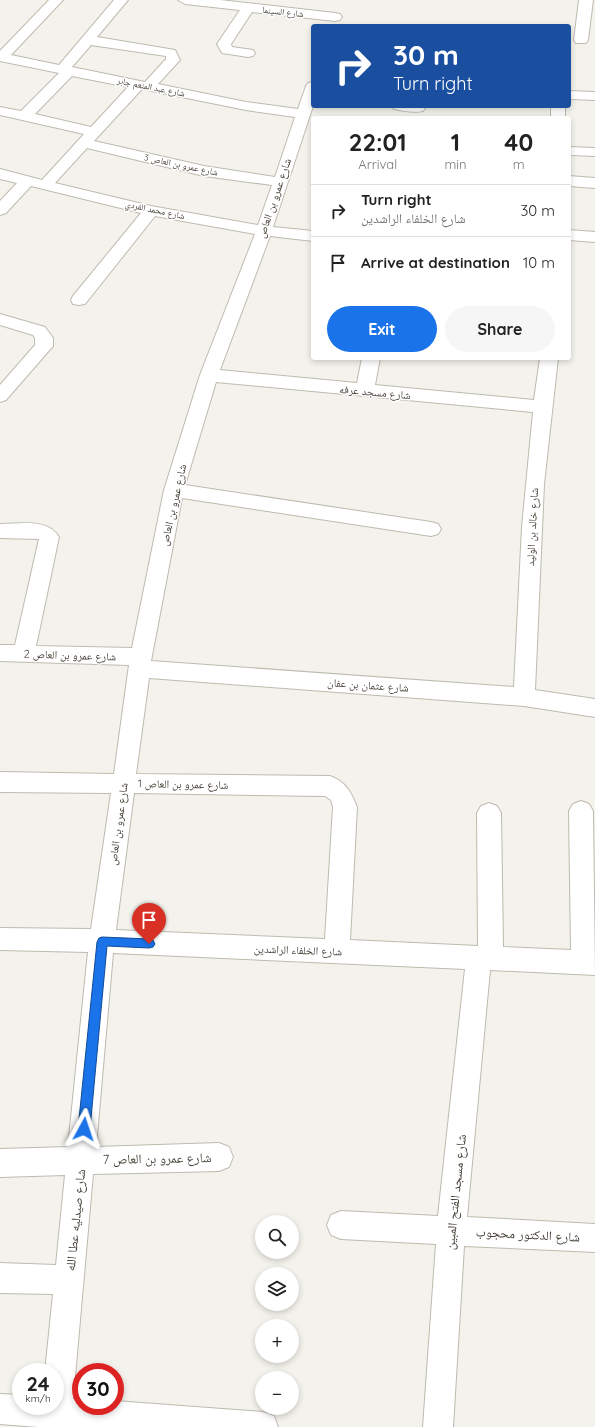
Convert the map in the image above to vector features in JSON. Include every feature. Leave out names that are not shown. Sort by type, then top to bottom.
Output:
[{"type":"street","points":[[5,61],[56,0]]},
{"type":"street","points":[[25,116],[65,71],[121,0]]},
{"type":"street","name":"شارع السينما","points":[[185,0],[335,20]]},
{"type":"street","points":[[586,0],[575,40],[595,40]]},
{"type":"street","points":[[248,8],[224,44],[227,50],[248,53]]},
{"type":"street","points":[[46,184],[89,138],[143,86],[173,60],[170,53],[88,40]]},
{"type":"street","name":"شارع عبد المنعم جابر","points":[[5,61],[246,106],[310,99]]},
{"type":"street","points":[[571,95],[595,96]]},
{"type":"street","name":"شارع عمرو بن العاص","points":[[102,942],[140,663],[174,490],[209,375],[264,231],[310,99]]},
{"type":"street","points":[[406,108],[417,111]]},
{"type":"street","name":"شارع عمرو بن العاص 3","points":[[0,111],[25,116],[89,138],[204,171],[280,182]]},
{"type":"street","points":[[571,150],[595,152]]},
{"type":"street","name":"شارع محمد الفردي","points":[[0,174],[46,184],[151,211],[264,231],[311,236]]},
{"type":"street","points":[[0,210],[28,180]]},
{"type":"street","points":[[571,181],[595,183]]},
{"type":"street","points":[[79,300],[151,211]]},
{"type":"street","points":[[571,235],[595,237]]},
{"type":"street","points":[[0,319],[39,331],[44,338],[44,346],[0,396]]},
{"type":"street","points":[[365,391],[371,360]]},
{"type":"street","name":"شارع خالد بن الوليد","points":[[524,697],[533,498],[542,407],[549,360]]},
{"type":"street","name":"شارع مسجد عرفه","points":[[209,375],[542,407]]},
{"type":"street","points":[[174,490],[431,529]]},
{"type":"street","points":[[0,531],[43,532],[49,538],[24,654]]},
{"type":"street","name":"شارع عمرو بن العاص 2","points":[[0,653],[140,663]]},
{"type":"street","name":"شارع عثمان بن عفان","points":[[140,663],[524,697],[595,708]]},
{"type":"street","name":"شارع عمرو بن العاص 1","points":[[0,782],[330,786],[340,794],[345,806],[337,952]]},
{"type":"street","points":[[581,811],[590,963]]},
{"type":"street","name":"شارع مسجد الفتح المبين","points":[[438,1427],[451,1231],[485,958],[489,813]]},
{"type":"street","name":"شارع الخلفاء الراشدين","points":[[0,939],[590,963]]},
{"type":"street","name":"شارع صيدليه عطا الله","points":[[55,1420],[102,942]]},
{"type":"street","name":"شارع عمرو بن العاص 7","points":[[0,1162],[218,1157]]},
{"type":"street","name":"شارع الدكتور محجوب","points":[[341,1225],[595,1238]]},
{"type":"street","points":[[0,1278],[69,1280]]},
{"type":"street","points":[[0,1409],[55,1420],[263,1427]]},
{"type":"route","points":[[84,1129],[102,942],[149,944]]}]
